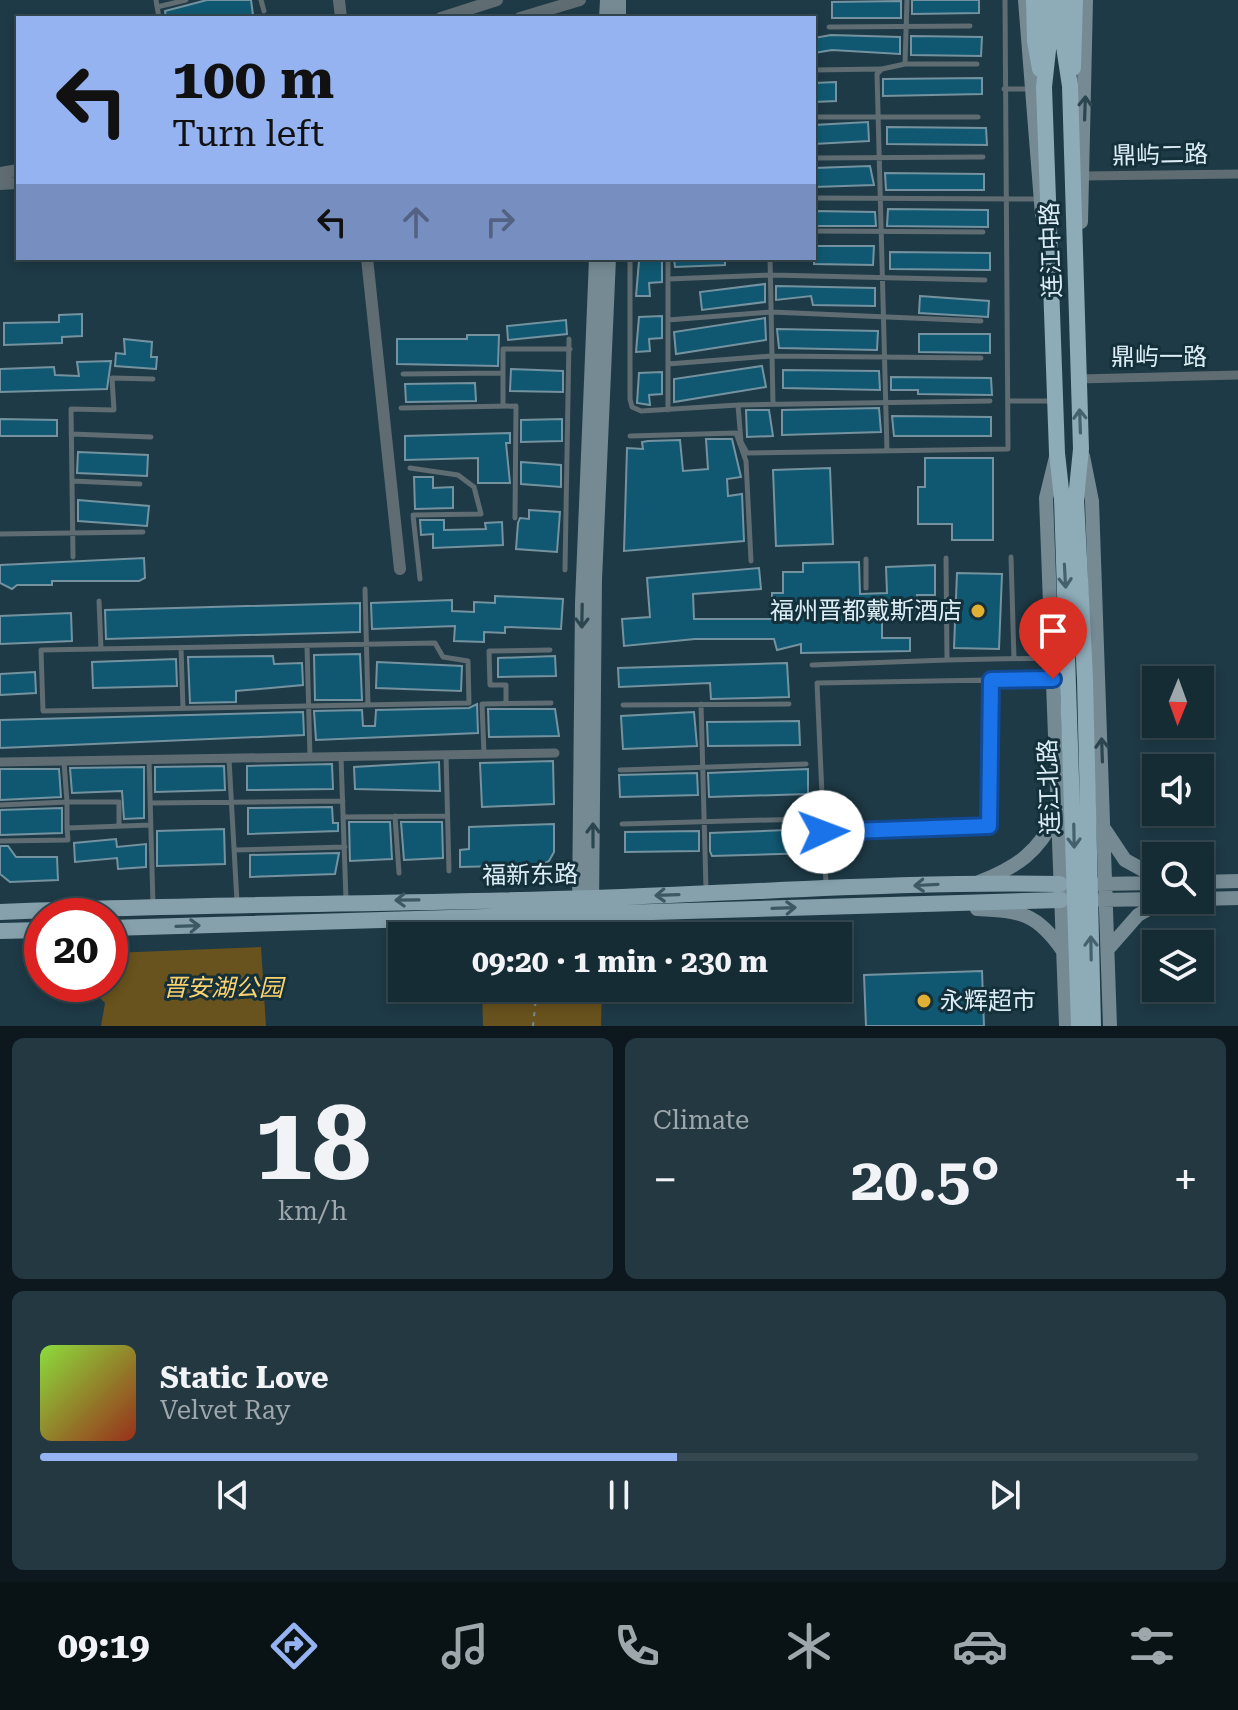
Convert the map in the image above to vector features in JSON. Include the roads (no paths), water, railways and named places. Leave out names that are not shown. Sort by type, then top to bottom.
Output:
[{"type":"highway","points":[[1034,0],[1056,41]]},
{"type":"highway","name":"连江中路","points":[[1048,0],[1056,41],[1070,86],[1081,449],[1069,499]]},
{"type":"highway","name":"连江中路","points":[[1062,0],[1056,41],[1037,88],[1053,301],[1057,453],[1069,499]]},
{"type":"highway","points":[[1056,41],[1075,0]]},
{"type":"highway","name":"连江北路","points":[[1069,499],[1079,1026]]},
{"type":"highway","name":"连江北路","points":[[1069,499],[1085,679],[1093,1026]]},
{"type":"main road","points":[[1025,0],[1037,88],[1040,199],[1053,301]]},
{"type":"main road","points":[[1077,298],[1086,0]]},
{"type":"main road","points":[[586,906],[582,592],[596,260]]},
{"type":"main road","points":[[586,906],[595,580],[609,260]]},
{"type":"main road","points":[[1081,449],[1092,501],[1110,1026]]},
{"type":"main road","points":[[1057,453],[1046,498],[1066,1026]]},
{"type":"main road","points":[[979,882],[1006,872],[1033,853],[1046,837],[1058,811]]},
{"type":"main road","points":[[1105,829],[1125,860],[1142,871]]},
{"type":"main road","points":[[1060,892],[1083,892],[1107,884],[1142,881]]},
{"type":"main road","points":[[1214,882],[1238,881]]},
{"type":"main road","name":"福新东路","points":[[128,927],[586,906],[706,894],[979,882],[1060,892]]},
{"type":"main road","name":"福新东路","points":[[0,912],[346,901],[586,906],[893,905],[1060,892]]},
{"type":"main road","points":[[1083,892],[1107,900],[1142,899]]},
{"type":"main road","points":[[1214,899],[1238,898]]},
{"type":"main road","points":[[893,905],[1023,913],[1043,925],[1063,951]]},
{"type":"main road","points":[[1109,948],[1142,913]]},
{"type":"main road","points":[[0,931],[24,930]]},
{"type":"street","points":[[447,16],[497,0]]},
{"type":"street","points":[[527,16],[580,0]]},
{"type":"street","name":"鼎屿二路","points":[[1083,176],[1238,174]]},
{"type":"street","points":[[367,260],[400,569]]},
{"type":"street","name":"鼎屿一路","points":[[1079,379],[1238,375]]},
{"type":"street","points":[[0,762],[555,753]]},
{"type":"lane","points":[[156,4],[186,0]]},
{"type":"lane","points":[[261,0],[264,11]]},
{"type":"lane","points":[[905,64],[907,0]]},
{"type":"lane","points":[[738,405],[741,442],[747,453],[1008,449],[1005,0]]},
{"type":"lane","points":[[829,27],[970,26]]},
{"type":"lane","points":[[816,70],[882,69],[905,64],[977,64]]},
{"type":"lane","points":[[882,69],[877,74],[887,451]]},
{"type":"lane","points":[[1004,89],[1037,88]]},
{"type":"lane","points":[[816,117],[978,117]]},
{"type":"lane","points":[[816,158],[983,157]]},
{"type":"lane","points":[[816,198],[1040,199]]},
{"type":"lane","points":[[816,231],[983,232]]},
{"type":"lane","points":[[630,260],[632,407],[641,411],[738,405],[990,401]]},
{"type":"lane","points":[[668,260],[668,410]]},
{"type":"lane","points":[[770,260],[773,404]]},
{"type":"lane","points":[[668,279],[771,275],[985,280]]},
{"type":"lane","points":[[668,320],[771,312],[884,314],[981,321]]},
{"type":"lane","points":[[565,570],[569,339]]},
{"type":"lane","points":[[503,406],[503,349],[570,349]]},
{"type":"lane","points":[[668,364],[772,356],[981,358]]},
{"type":"lane","points":[[403,374],[503,373]]},
{"type":"lane","points":[[73,557],[71,409],[114,410],[112,378],[153,379]]},
{"type":"lane","points":[[1008,401],[1055,401]]},
{"type":"lane","points":[[401,408],[516,406],[515,518]]},
{"type":"lane","points":[[630,436],[736,433],[746,461],[751,561]]},
{"type":"lane","points":[[71,434],[151,437]]},
{"type":"lane","points":[[410,468],[458,475],[474,487],[481,514],[413,515],[420,579]]},
{"type":"lane","points":[[72,481],[140,484]]},
{"type":"lane","points":[[0,534],[143,532]]},
{"type":"lane","points":[[1011,557],[1014,659]]},
{"type":"lane","points":[[946,558],[947,660]]},
{"type":"lane","points":[[866,559],[866,588]]},
{"type":"lane","points":[[365,589],[368,705]]},
{"type":"lane","points":[[99,601],[101,649]]},
{"type":"lane","points":[[435,643],[443,657],[468,661],[469,703],[43,711],[41,650],[367,645],[435,643]]},
{"type":"lane","points":[[307,646],[310,757]]},
{"type":"lane","points":[[181,648],[183,708]]},
{"type":"lane","points":[[506,704],[506,685],[490,685],[489,651],[550,650]]},
{"type":"lane","points":[[812,665],[1051,658]]},
{"type":"lane","points":[[826,889],[817,683],[1053,679]]},
{"type":"lane","points":[[823,832],[989,826],[991,680]]},
{"type":"lane","points":[[484,755],[482,704],[551,703]]},
{"type":"lane","points":[[701,704],[706,894]]},
{"type":"lane","points":[[623,705],[789,704]]},
{"type":"lane","points":[[446,755],[449,871]]},
{"type":"lane","points":[[341,757],[346,901]]},
{"type":"lane","points":[[229,759],[237,903]]},
{"type":"lane","points":[[149,760],[153,906]]},
{"type":"lane","points":[[0,841],[68,840],[64,761]]},
{"type":"lane","points":[[620,770],[806,764]]},
{"type":"lane","points":[[150,803],[343,801]]},
{"type":"lane","points":[[0,805],[119,802],[119,826]]},
{"type":"lane","points":[[395,816],[399,873]]},
{"type":"lane","points":[[343,817],[446,816]]},
{"type":"lane","points":[[622,824],[805,819]]},
{"type":"lane","points":[[67,828],[151,825]]},
{"type":"lane","points":[[234,850],[345,847]]},
{"type":"place","name":"福州晋都戴斯酒店","points":[[978,611]]},
{"type":"place","name":"永辉超市","points":[[924,1001]]},
{"type":"park label","name":"晋安湖公园","points":[[223,988]]}]
